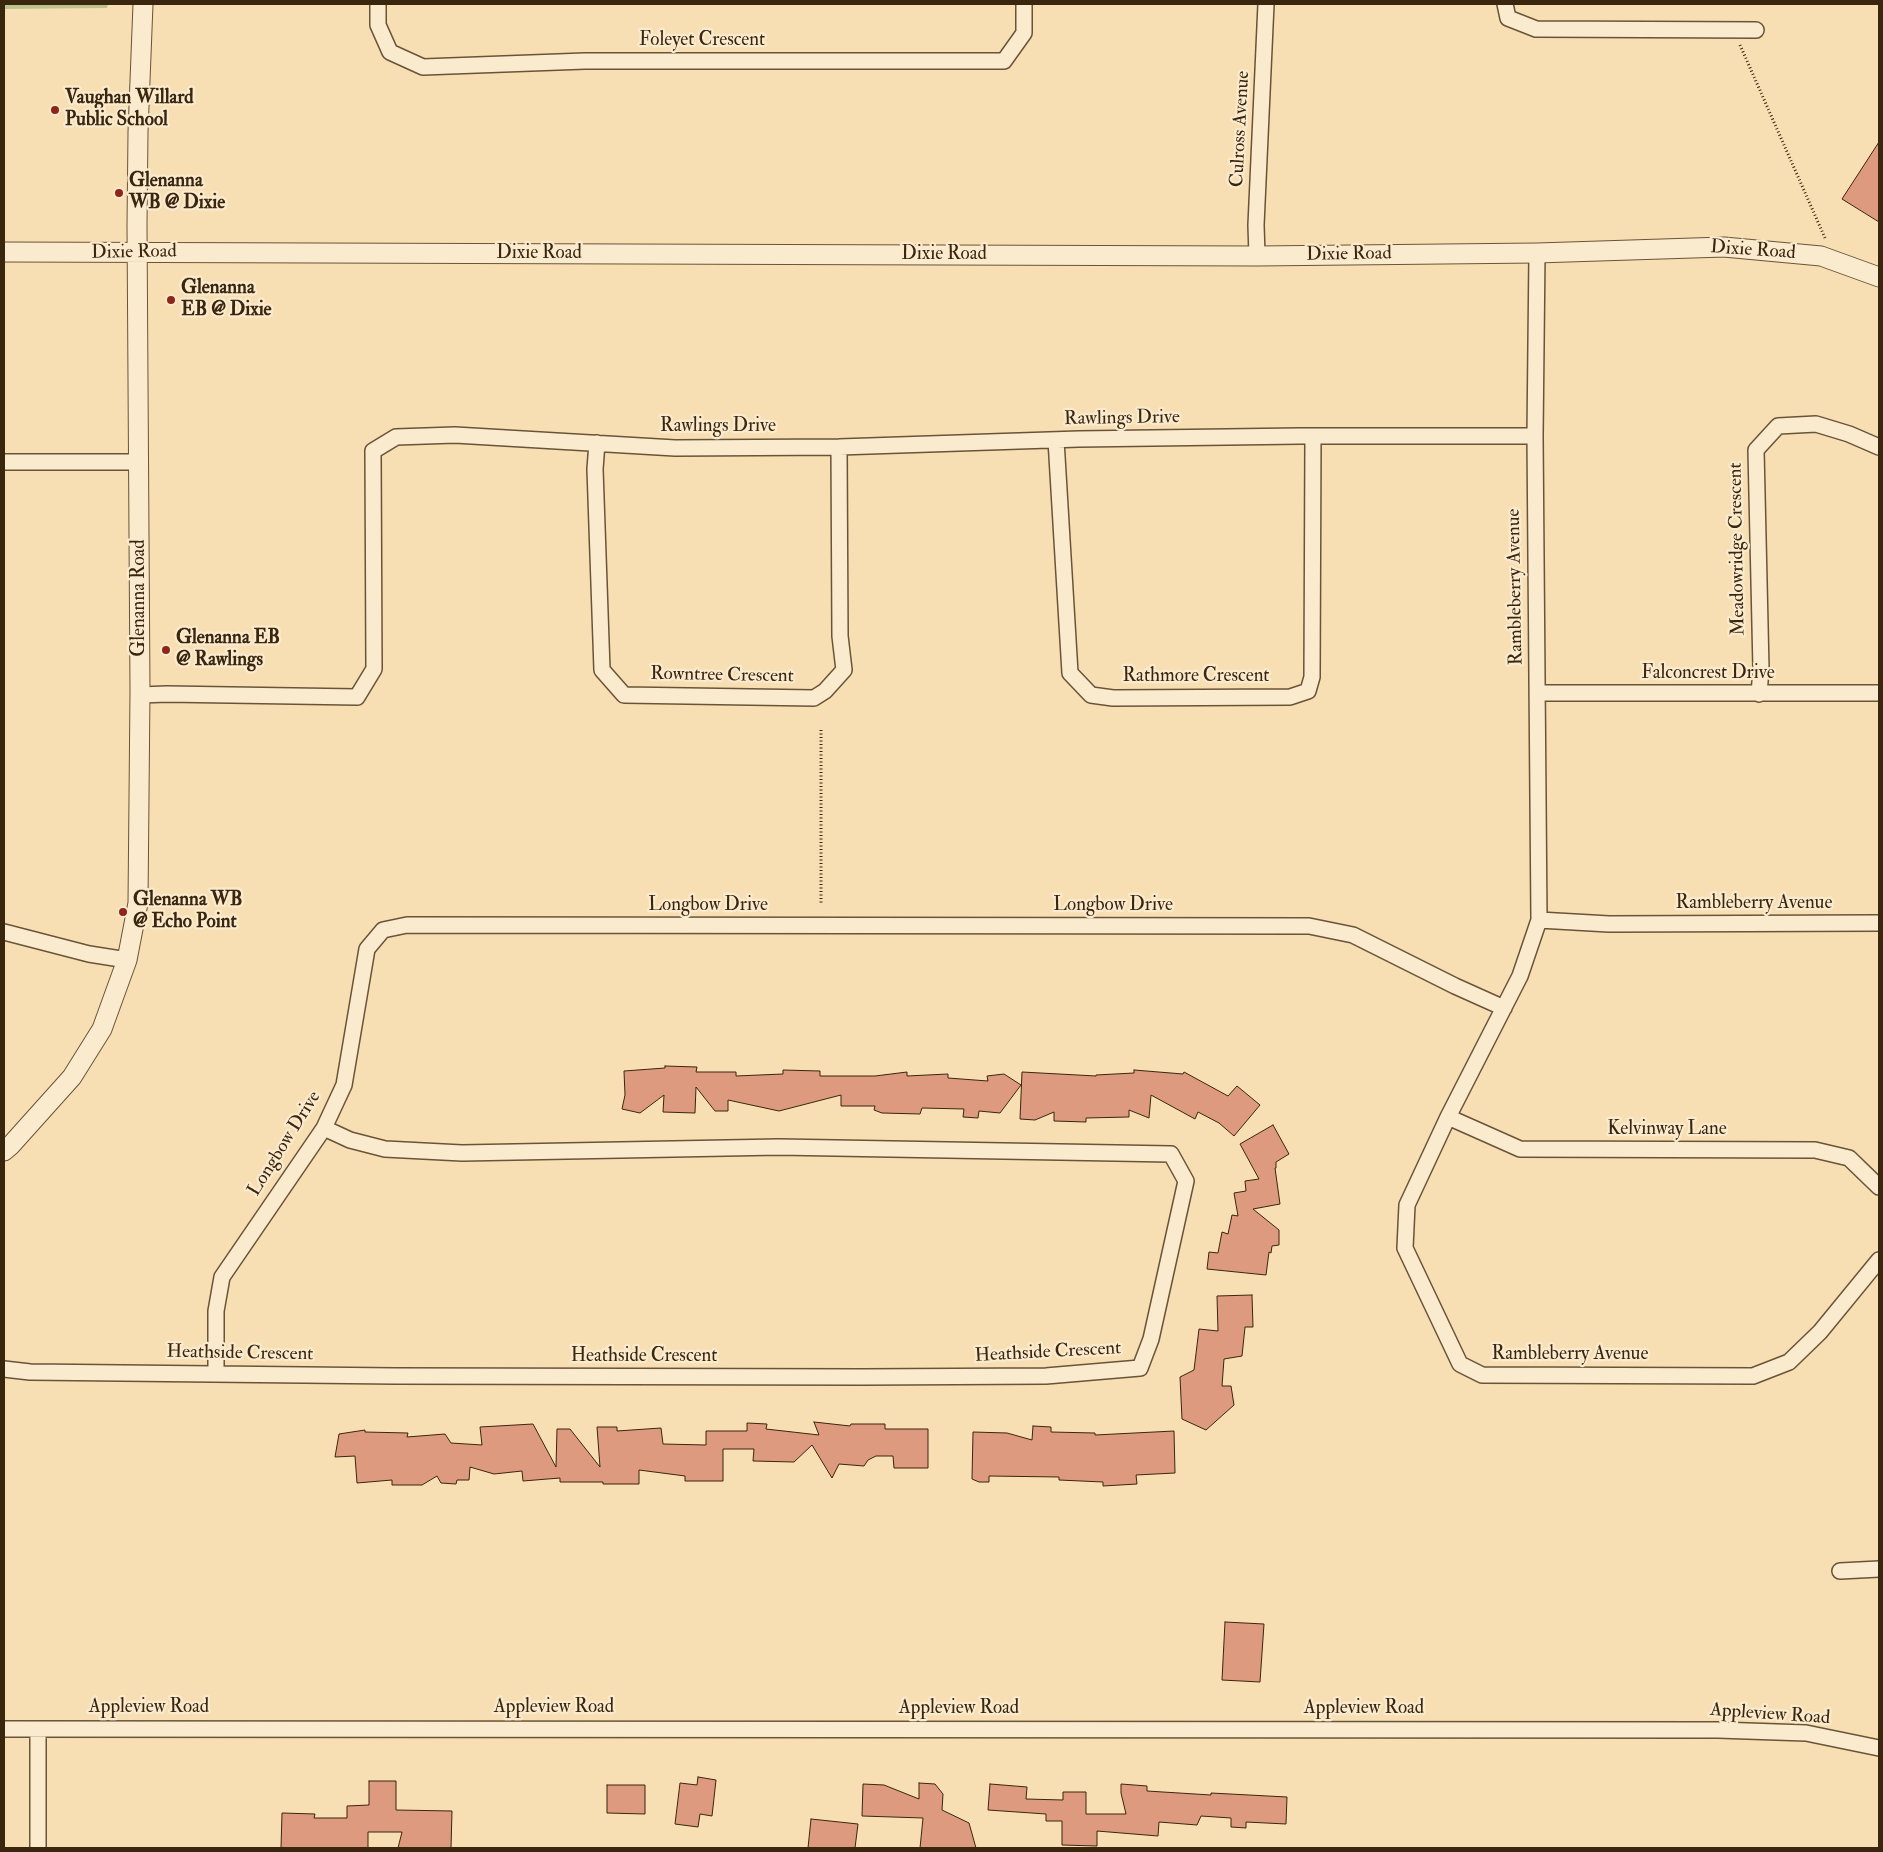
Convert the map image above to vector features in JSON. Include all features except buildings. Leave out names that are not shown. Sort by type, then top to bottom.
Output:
[{"type":"street","name":"Glenanna Road","points":[[4,1151],[72,1077],[102,1029],[127,960],[138,903],[140,695],[138,132],[143,4]]},
{"type":"street","name":"Foleyet Crescent","points":[[378,4],[378,25],[390,52],[423,67],[585,61],[1004,61],[1024,33],[1024,4]]},
{"type":"street","name":"Culross Avenue","points":[[1257,256],[1256,225],[1266,4]]},
{"type":"street","points":[[1506,11],[1536,29],[1756,30]]},
{"type":"street","name":"Dixie Road","points":[[4,252],[1257,256],[1537,254],[1724,247],[1821,256],[1879,277]]},
{"type":"street","name":"Rambleberry Avenue","points":[[1537,254],[1535,436],[1539,920],[1520,976],[1448,1117],[1407,1205],[1405,1248],[1460,1364],[1482,1375],[1753,1376],[1789,1362],[1820,1332],[1879,1260]]},
{"type":"street","name":"Meadowridge Crescent","points":[[1760,694],[1761,659],[1756,450],[1778,426],[1816,424],[1849,434],[1879,447]]},
{"type":"street","name":"Rawlings Drive","points":[[140,695],[357,697],[374,669],[373,451],[396,437],[445,435],[675,448],[839,447],[1088,438],[1535,436]]},
{"type":"street","name":"Rathmore Crescent","points":[[1056,440],[1070,673],[1091,695],[1113,698],[1290,697],[1308,691],[1312,677],[1313,436]]},
{"type":"street","name":"Rowntree Crescent","points":[[597,443],[595,469],[602,670],[624,695],[804,698],[814,698],[825,691],[844,670],[840,636],[839,447]]},
{"type":"street","points":[[4,462],[138,462]]},
{"type":"street","name":"Falconcrest Drive","points":[[1537,694],[1879,693]]},
{"type":"street","name":"Rambleberry Avenue","points":[[1539,920],[1609,924],[1879,923]]},
{"type":"street","name":"Longbow Drive","points":[[216,1374],[216,1310],[222,1277],[324,1128],[344,1085],[367,949],[383,930],[407,925],[1309,926],[1353,935],[1455,986],[1504,1008]]},
{"type":"street","points":[[4,932],[89,954],[127,960]]},
{"type":"street","name":"Kelvinway Lane","points":[[1448,1117],[1520,1149],[1816,1150],[1849,1158],[1879,1187]]},
{"type":"street","name":"Heathside Crescent","points":[[4,1369],[30,1372],[435,1376],[1046,1376],[1140,1368],[1151,1339],[1186,1181],[1171,1154],[780,1146],[462,1153],[384,1149],[350,1140],[324,1128]]},
{"type":"street","points":[[1840,1571],[1879,1569]]},
{"type":"street","name":"Appleview Road","points":[[4,1729],[1718,1730],[1806,1733],[1879,1748]]},
{"type":"street","points":[[38,1730],[38,1848]]},
{"type":"path","points":[[1734,30],[1750,72],[1836,262]]},
{"type":"path","points":[[821,730],[821,904]]},
{"type":"green space","points":[[4,4],[108,4],[107,8],[4,9]]},
{"type":"place","name":"Vaughan Willard Public School","points":[[55,110]]},
{"type":"place","name":"Glenanna WB @ Dixie","points":[[119,193]]},
{"type":"place","name":"Glenanna EB @ Dixie","points":[[171,300]]},
{"type":"place","name":"Glenanna EB @ Rawlings","points":[[166,650]]},
{"type":"place","name":"Glenanna WB @ Echo Point","points":[[123,912]]}]
